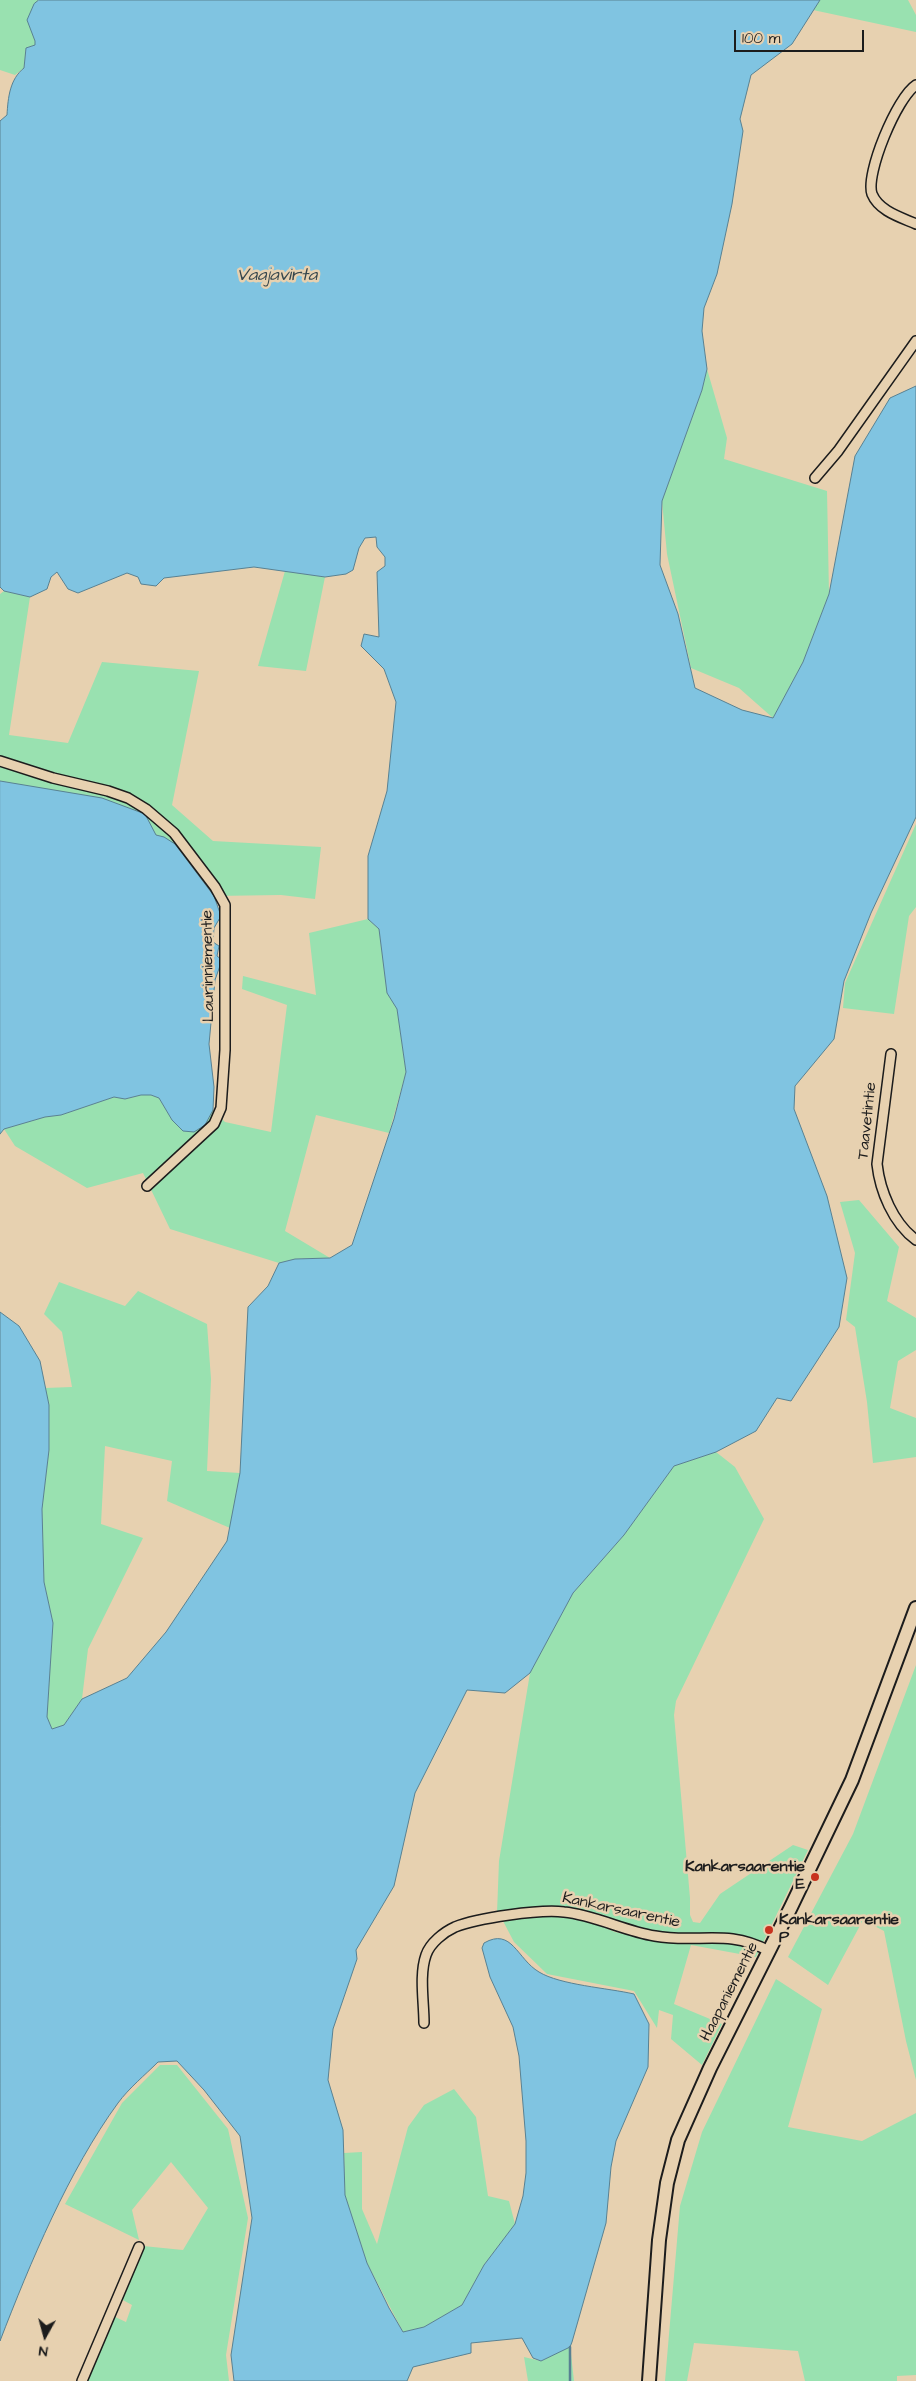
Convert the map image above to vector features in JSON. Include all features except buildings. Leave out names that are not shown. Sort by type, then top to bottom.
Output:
[{"type":"street","points":[[916,85],[905,96],[892,117],[871,179],[872,193],[877,202],[891,213],[916,224]]},
{"type":"street","points":[[815,478],[838,451],[916,341]]},
{"type":"street","name":"Laurinniementie","points":[[0,761],[53,778],[108,791],[128,798],[146,809],[174,833],[215,887],[224,905],[225,1050],[221,1108],[214,1124],[147,1186]]},
{"type":"street","name":"Taavetintie","points":[[890,1054],[877,1164],[878,1180],[884,1196],[898,1220],[909,1235],[916,1240]]},
{"type":"street","name":"Haapaniementie","points":[[648,2381],[659,2240],[672,2162],[696,2098],[852,1780],[916,1608]]},
{"type":"street","name":"Kankarsaarentie","points":[[424,2023],[423,1973],[428,1951],[435,1942],[455,1927],[470,1923],[535,1911],[565,1912],[654,1936],[682,1940],[714,1936],[731,1937],[769,1951]]},
{"type":"street","points":[[82,2381],[139,2247]]},
{"type":"green space","points":[[0,0],[39,0],[34,5],[28,20],[35,45],[26,48],[24,68],[15,75],[0,70]]},
{"type":"green space","points":[[820,0],[908,0],[916,15],[916,32],[813,10]]},
{"type":"green space","points":[[707,369],[727,438],[724,459],[827,491],[829,594],[803,662],[773,718],[739,688],[691,668],[667,554],[662,501],[702,390]]},
{"type":"green space","points":[[285,571],[325,577],[306,671],[258,666]]},
{"type":"green space","points":[[4,591],[30,597],[9,735],[68,743],[102,662],[199,671],[172,805],[213,841],[321,847],[315,899],[281,895],[214,896],[180,851],[164,838],[42,789],[0,781],[0,594]]},
{"type":"green space","points":[[916,824],[916,907],[909,916],[894,1014],[843,1008],[845,983]]},
{"type":"green space","points":[[368,919],[379,929],[387,993],[397,1008],[406,1072],[389,1133],[316,1115],[285,1231],[330,1258],[295,1259],[279,1263],[170,1229],[143,1173],[87,1188],[15,1146],[4,1129],[45,1117],[61,1115],[114,1097],[126,1099],[141,1095],[151,1095],[159,1098],[172,1120],[205,1125],[213,1110],[225,1122],[271,1132],[287,1005],[242,989],[243,976],[316,995],[309,933]]},
{"type":"green space","points":[[859,1200],[899,1247],[887,1301],[916,1318],[916,1350],[898,1361],[890,1408],[916,1418],[916,1457],[873,1463],[867,1402],[855,1327],[846,1320],[855,1253],[840,1202]]},
{"type":"green space","points":[[59,1282],[125,1306],[138,1291],[207,1324],[211,1379],[207,1471],[240,1473],[230,1528],[167,1501],[172,1461],[105,1446],[101,1524],[143,1538],[88,1649],[82,1699],[64,1725],[52,1729],[47,1717],[53,1623],[44,1582],[42,1509],[49,1450],[49,1405],[45,1388],[72,1387],[62,1332],[44,1314]]},
{"type":"green space","points":[[716,1452],[735,1467],[764,1519],[676,1701],[674,1715],[690,1915],[693,1922],[700,1923],[720,1894],[793,1845],[808,1850],[756,1957],[691,1945],[674,2004],[722,2024],[702,2065],[671,2039],[673,2015],[659,2010],[657,2028],[634,1991],[547,1974],[514,1942],[503,1921],[536,1915],[588,1920],[615,1932],[660,1941],[691,1944],[684,1936],[653,1932],[593,1914],[497,1913],[499,1861],[530,1673],[573,1593],[624,1535],[674,1466]]},
{"type":"green space","points":[[916,1665],[916,2080],[906,2041],[884,1931],[863,1920],[828,1985],[788,1957],[853,1834]]},
{"type":"green space","points":[[776,1979],[822,2009],[788,2127],[862,2141],[916,2113],[916,2375],[897,2376],[897,2381],[805,2381],[798,2351],[694,2343],[687,2381],[665,2381],[680,2206],[702,2132]]},
{"type":"green space","points":[[160,2065],[177,2065],[228,2129],[248,2218],[226,2355],[229,2381],[86,2381],[113,2316],[126,2322],[132,2305],[121,2299],[143,2246],[183,2250],[208,2208],[171,2162],[132,2210],[139,2240],[65,2204],[122,2103]]},
{"type":"green space","points":[[454,2089],[476,2117],[488,2196],[509,2201],[515,2224],[484,2265],[462,2305],[424,2327],[403,2332],[367,2263],[345,2195],[344,2153],[362,2152],[362,2209],[377,2244],[408,2127],[424,2105]]},
{"type":"green space","points":[[570,2345],[574,2381],[528,2381],[524,2357],[541,2361]]},
{"type":"water","name":"Vaajavirta","points":[[39,0],[820,0],[792,44],[751,75],[740,119],[743,131],[732,204],[717,274],[704,308],[702,331],[707,369],[702,390],[662,501],[660,565],[678,614],[695,688],[742,710],[773,718],[803,662],[829,594],[855,456],[890,398],[916,386],[916,817],[871,913],[844,981],[834,1039],[795,1086],[794,1109],[827,1196],[847,1278],[839,1327],[791,1401],[777,1398],[756,1431],[716,1452],[674,1466],[624,1535],[573,1593],[530,1673],[505,1693],[467,1690],[415,1793],[394,1886],[356,1950],[357,1959],[333,2029],[328,2080],[343,2130],[345,2195],[367,2263],[403,2332],[424,2327],[462,2305],[484,2265],[515,2224],[523,2196],[526,2173],[526,2141],[519,2056],[513,2027],[490,1977],[482,1948],[484,1943],[494,1939],[508,1942],[539,1972],[559,1980],[634,1994],[649,2024],[648,2067],[616,2141],[611,2167],[606,2223],[572,2342],[570,2347],[541,2361],[533,2358],[522,2338],[471,2343],[471,2353],[413,2367],[407,2381],[234,2381],[231,2355],[252,2218],[240,2136],[204,2090],[177,2061],[158,2062],[122,2097],[100,2129],[83,2157],[52,2218],[24,2280],[0,2341],[0,1312],[19,1326],[40,1361],[49,1405],[49,1450],[42,1509],[44,1582],[53,1623],[47,1717],[52,1729],[64,1725],[82,1699],[127,1678],[166,1632],[227,1541],[240,1473],[248,1307],[268,1286],[279,1263],[295,1259],[330,1258],[352,1245],[394,1119],[406,1072],[397,1009],[387,993],[379,929],[368,919],[368,856],[387,791],[396,702],[384,669],[361,646],[364,634],[379,637],[377,572],[385,566],[385,557],[377,547],[376,537],[365,538],[359,548],[353,570],[346,574],[325,577],[254,567],[164,578],[156,586],[141,584],[138,577],[127,573],[78,593],[68,589],[57,572],[51,577],[47,589],[30,597],[4,591],[0,587],[0,121],[7,115],[9,95],[13,83],[19,72],[24,68],[26,48],[35,45],[27,20],[34,4]]},
{"type":"water","points":[[0,781],[102,798],[145,814],[156,835],[164,837],[175,844],[214,896],[221,916],[214,928],[213,942],[219,946],[217,956],[222,960],[215,980],[209,1044],[214,1087],[213,1110],[205,1125],[194,1132],[183,1131],[172,1120],[159,1098],[151,1095],[141,1095],[125,1099],[114,1097],[61,1115],[45,1117],[4,1129],[0,1134]]},
{"type":"waterway","points":[[570,2347],[570,2381]]},
{"type":"place","name":"Kankarsaarentie E","points":[[815,1877]]},
{"type":"place","name":"Kankarsaarentie P","points":[[769,1930]]}]
